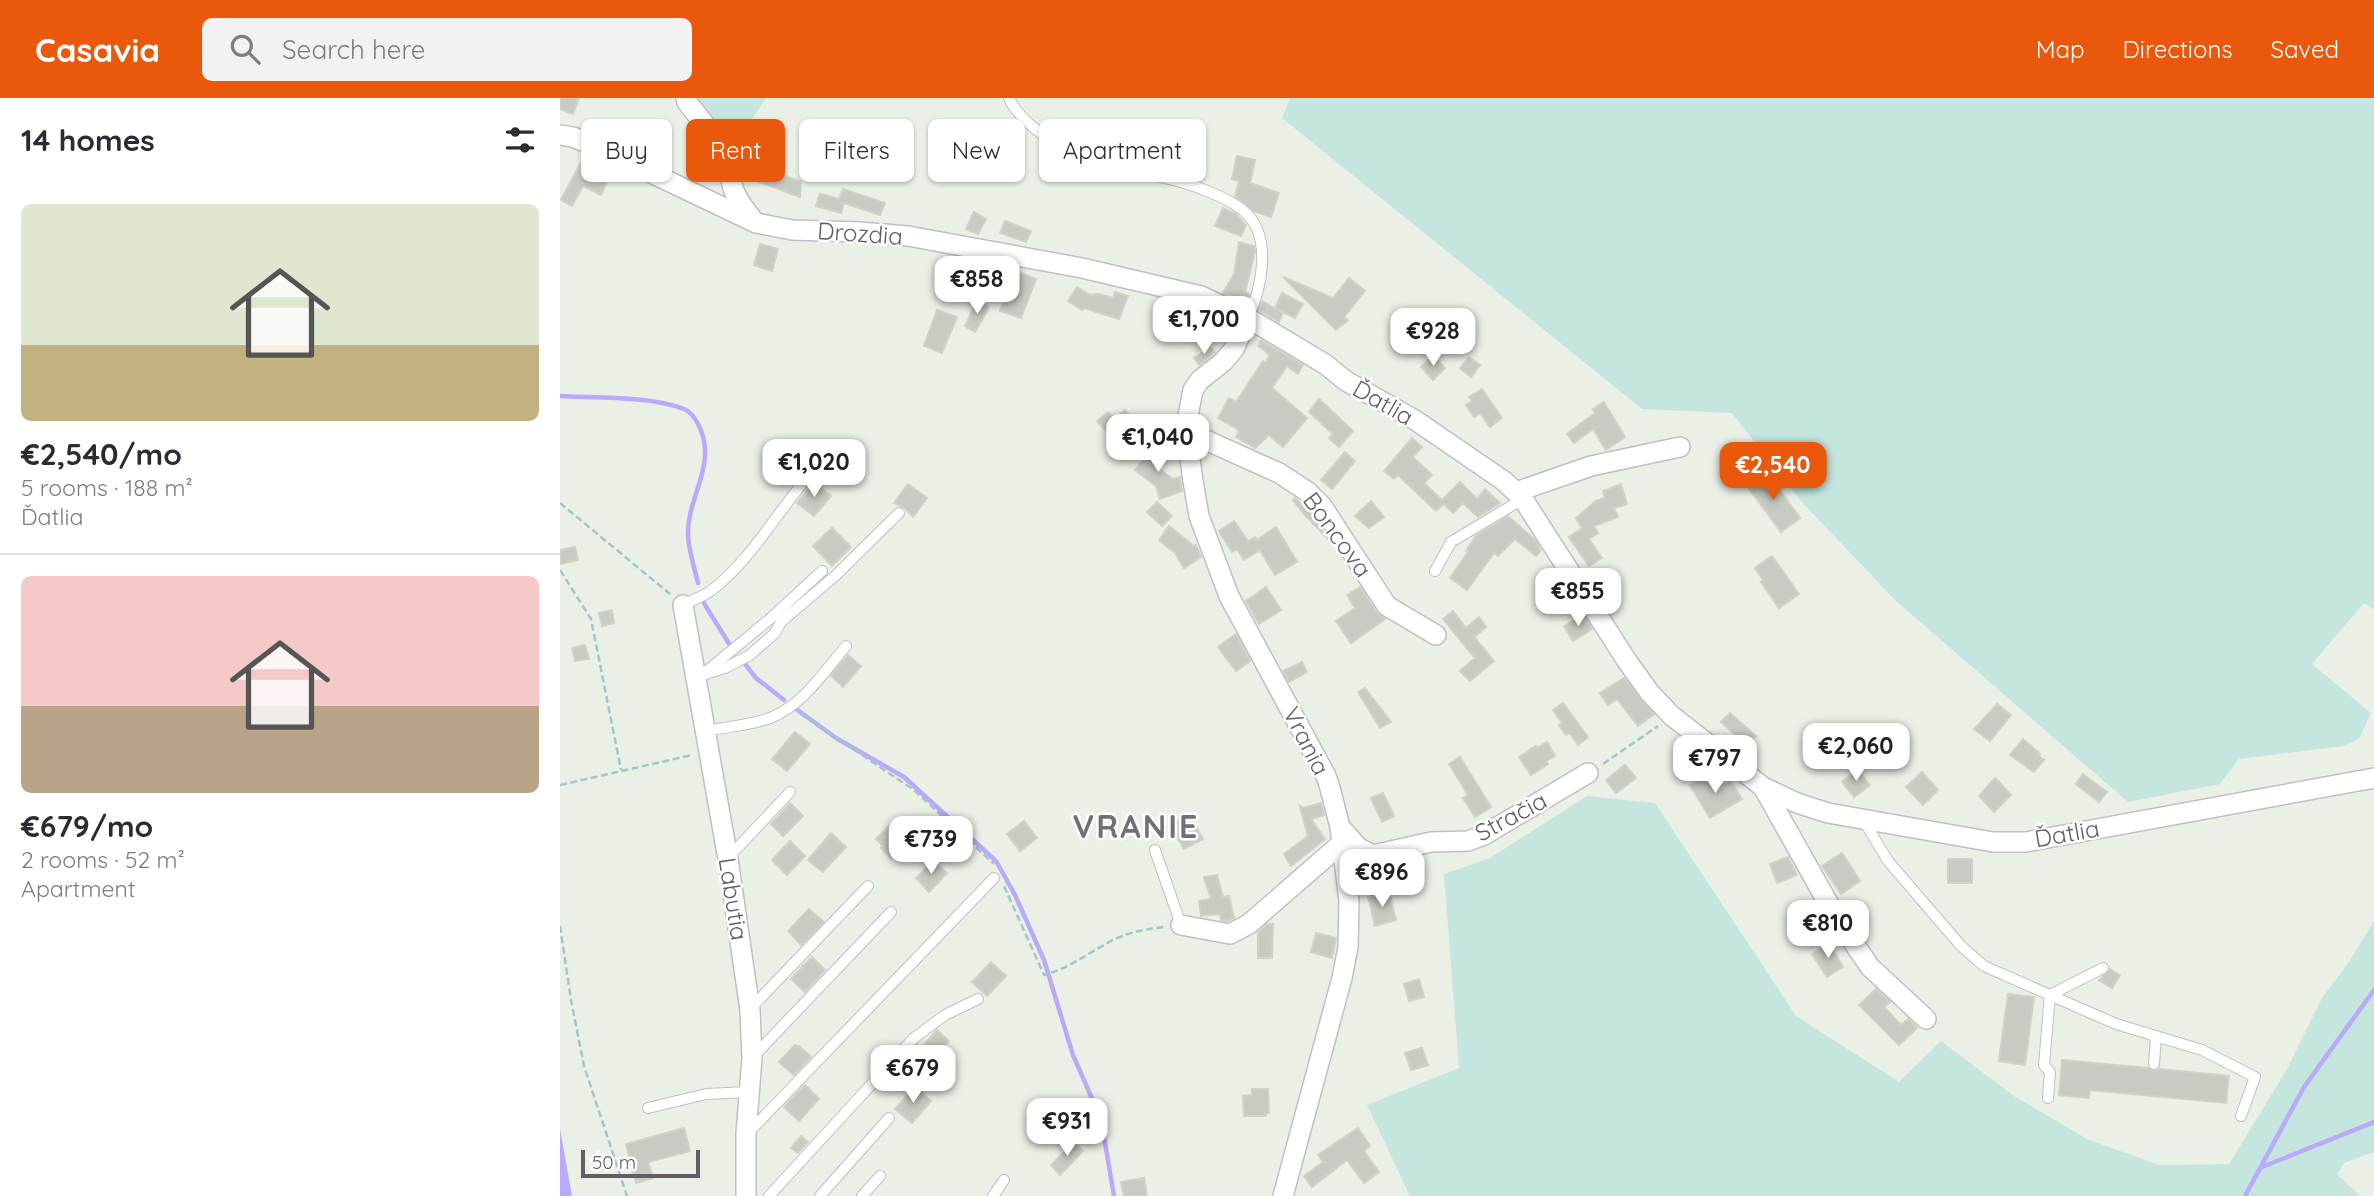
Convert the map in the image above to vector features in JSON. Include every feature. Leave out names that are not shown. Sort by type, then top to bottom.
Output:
[{"type":"street","points":[[686,98],[728,156],[737,197],[756,223]]},
{"type":"street","name":"Drozdia","points":[[560,135],[573,137],[597,147],[756,223],[792,230],[908,236],[1007,253],[1172,288],[1201,296],[1248,318]]},
{"type":"street","name":"Vrania","points":[[1248,318],[1234,349],[1223,362],[1200,380],[1189,402],[1189,452],[1199,516],[1228,596],[1325,776],[1341,835],[1349,901],[1348,947],[1342,978],[1283,1196]]},
{"type":"street","name":"Ďatlia","points":[[1248,318],[1325,364],[1346,381],[1415,420],[1520,495],[1650,693],[1672,716],[1763,787],[1797,803],[1828,813],[1993,842],[2026,842],[2374,778]]},
{"type":"street","name":"Boncova","points":[[1188,432],[1279,473],[1308,492],[1322,506],[1387,606],[1436,635]]},
{"type":"street","points":[[1520,495],[1591,466],[1680,447]]},
{"type":"street","name":"Labutia","points":[[683,605],[728,859],[750,1010],[752,1058],[746,1134],[746,1196]]},
{"type":"street","name":"Stračia","points":[[1341,835],[1373,855],[1431,842],[1468,841],[1485,835],[1588,773]]},
{"type":"street","name":"Ďatlia","points":[[1763,787],[1836,917],[1870,967],[1926,1019]]},
{"type":"street","points":[[1181,925],[1230,934],[1249,924],[1341,835]]},
{"type":"lane","points":[[1009,98],[1021,116],[1051,140],[1083,159],[1128,175],[1158,176],[1175,180],[1209,192],[1250,217],[1261,242],[1261,252],[1257,296],[1248,318]]},
{"type":"lane","points":[[683,605],[711,591],[749,554],[790,497],[812,472]]},
{"type":"lane","points":[[1435,570],[1451,542],[1520,495]]},
{"type":"lane","points":[[696,677],[725,668],[750,655],[775,633],[781,622],[835,576],[899,513]]},
{"type":"lane","points":[[696,677],[719,663],[822,571]]},
{"type":"lane","points":[[705,731],[771,718],[807,692],[846,646]]},
{"type":"lane","points":[[728,859],[790,792]]},
{"type":"lane","points":[[1864,820],[1888,861],[1961,946],[1984,966],[2116,1024],[2202,1050],[2255,1077],[2241,1116]]},
{"type":"lane","points":[[1155,850],[1181,925]]},
{"type":"lane","points":[[746,1134],[997,876]]},
{"type":"lane","points":[[750,1010],[868,886]]},
{"type":"lane","points":[[752,1058],[891,912]]},
{"type":"lane","points":[[2050,995],[2103,968]]},
{"type":"lane","points":[[2048,1098],[2050,1072],[2044,1065],[2050,995]]},
{"type":"lane","points":[[769,1196],[914,1038],[945,1015],[978,999]]},
{"type":"lane","points":[[2154,1064],[2156,1036]]},
{"type":"lane","points":[[648,1108],[706,1094],[749,1092]]},
{"type":"lane","points":[[820,1196],[889,1118]]},
{"type":"lane","points":[[862,1196],[880,1176]]},
{"type":"lane","points":[[993,1196],[1004,1180]]},
{"type":"path","points":[[560,503],[683,605]]},
{"type":"path","points":[[560,570],[591,619],[621,770]]},
{"type":"path","points":[[789,706],[914,790],[995,865],[997,876],[1044,975],[1067,967],[1135,931],[1181,925]]},
{"type":"path","points":[[1588,773],[1672,716]]},
{"type":"path","points":[[560,785],[709,751]]},
{"type":"path","points":[[560,926],[584,1066],[627,1196]]},
{"type":"shaded area","points":[[690,98],[766,98],[752,119],[707,119]]},
{"type":"shaded area","points":[[1290,98],[2374,98],[2374,610],[2364,603],[2312,664],[2371,713],[2359,739],[2343,746],[2239,759],[2220,784],[2128,802],[1895,600],[1801,501],[1732,413],[1642,409],[1282,118]]},
{"type":"shaded area","points":[[1587,796],[1655,803],[1796,1016],[1899,1082],[1941,1041],[2014,1096],[2087,1139],[2159,1165],[2229,1164],[2287,1069],[2322,998],[2349,962],[2374,921],[2374,1152],[2344,1163],[2337,1174],[2360,1196],[1410,1196],[1367,1105],[1459,1068],[1444,874],[1490,858]]},
{"type":"shaded area","points":[[560,1129],[572,1196],[560,1196]]},
{"type":"building","points":[[560,98],[579,98],[573,114],[560,109]]},
{"type":"building","points":[[1237,156],[1255,160],[1250,183],[1279,193],[1271,217],[1254,211],[1235,196],[1239,181],[1232,179]]},
{"type":"building","points":[[580,164],[581,182],[607,182],[601,195],[583,186],[572,206],[561,200]]},
{"type":"building","points":[[785,176],[801,182],[800,197],[759,182],[785,182]]},
{"type":"building","points":[[843,189],[885,203],[880,215],[844,203],[841,213],[816,206],[820,194],[839,199]]},
{"type":"building","points":[[1223,208],[1236,214],[1246,225],[1241,236],[1215,226]]},
{"type":"building","points":[[974,212],[986,219],[978,234],[966,229]]},
{"type":"building","points":[[1005,221],[1031,231],[1026,242],[1000,233]]},
{"type":"building","points":[[1239,242],[1254,246],[1255,252],[1245,292],[1249,294],[1246,303],[1223,293],[1234,274]]},
{"type":"building","points":[[760,244],[778,249],[772,271],[754,265]]},
{"type":"building","points":[[1015,271],[1036,279],[1021,318],[1000,311]]},
{"type":"building","points":[[1283,277],[1333,298],[1349,278],[1365,291],[1344,317],[1348,320],[1336,330]]},
{"type":"building","points":[[1077,287],[1090,295],[1099,294],[1113,298],[1115,292],[1128,296],[1119,319],[1084,308],[1082,310],[1068,301]]},
{"type":"building","points":[[1282,293],[1303,304],[1295,318],[1275,308]]},
{"type":"building","points":[[977,300],[989,307],[975,332],[965,326]]},
{"type":"building","points":[[1262,301],[1283,313],[1279,322],[1259,310]]},
{"type":"building","points":[[937,310],[957,317],[942,353],[924,346]]},
{"type":"building","points":[[1261,340],[1303,365],[1298,374],[1287,366],[1272,388],[1307,418],[1283,447],[1269,435],[1255,448],[1236,437],[1239,432],[1237,429],[1218,418],[1229,398],[1236,402],[1263,361],[1265,363],[1270,355],[1258,346]]},
{"type":"building","points":[[1211,347],[1215,352],[1199,365],[1194,358]]},
{"type":"building","points":[[1433,356],[1445,368],[1433,380],[1421,367]]},
{"type":"building","points":[[1469,357],[1480,365],[1471,377],[1460,368]]},
{"type":"building","points":[[1482,389],[1502,418],[1490,427],[1480,413],[1474,417],[1466,405],[1472,401],[1469,397]]},
{"type":"building","points":[[1319,399],[1353,431],[1339,447],[1329,438],[1333,434],[1309,412]]},
{"type":"building","points":[[1604,402],[1625,437],[1606,450],[1593,429],[1574,443],[1567,434],[1595,413],[1593,409]]},
{"type":"building","points":[[1125,410],[1137,423],[1116,442],[1097,421],[1108,412],[1115,419]]},
{"type":"building","points":[[1412,438],[1422,447],[1413,457],[1432,475],[1424,483],[1442,500],[1460,482],[1477,499],[1485,489],[1500,503],[1478,517],[1463,503],[1453,513],[1444,504],[1436,511],[1398,475],[1394,479],[1384,471]]},
{"type":"building","points":[[1154,445],[1164,453],[1155,466],[1173,479],[1180,477],[1182,491],[1160,499],[1156,486],[1135,470]]},
{"type":"building","points":[[1345,452],[1355,461],[1332,489],[1321,480]]},
{"type":"building","points":[[1766,471],[1800,518],[1781,532],[1747,486]]},
{"type":"building","points":[[814,482],[831,496],[814,516],[797,503]]},
{"type":"building","points":[[908,484],[927,498],[913,517],[904,507],[894,503]]},
{"type":"building","points":[[1621,484],[1627,504],[1614,508],[1618,517],[1594,526],[1598,533],[1589,539],[1602,558],[1589,566],[1569,537],[1582,528],[1576,518],[1596,501],[1605,498],[1603,491]]},
{"type":"building","points":[[1295,498],[1312,514],[1330,541],[1304,514],[1293,500]]},
{"type":"building","points":[[1371,501],[1384,517],[1369,528],[1355,516]]},
{"type":"building","points":[[1157,502],[1172,516],[1162,526],[1147,512]]},
{"type":"building","points":[[1508,516],[1535,540],[1541,550],[1536,556],[1515,539],[1498,556],[1494,553],[1467,590],[1450,578],[1476,536]]},
{"type":"building","points":[[1234,521],[1248,541],[1255,537],[1257,540],[1276,527],[1297,562],[1275,575],[1260,550],[1244,560],[1237,549],[1232,552],[1219,531]]},
{"type":"building","points":[[1169,526],[1196,545],[1201,557],[1184,568],[1175,553],[1159,540]]},
{"type":"building","points":[[832,528],[851,547],[832,566],[813,546]]},
{"type":"building","points":[[575,547],[578,560],[560,564],[560,550]]},
{"type":"building","points":[[1772,556],[1799,594],[1779,608],[1755,568]]},
{"type":"building","points":[[1266,587],[1281,610],[1259,624],[1246,601]]},
{"type":"building","points":[[1360,587],[1377,613],[1385,619],[1351,643],[1336,621],[1355,608],[1347,595]]},
{"type":"building","points":[[612,610],[614,623],[602,626],[599,613]]},
{"type":"building","points":[[1453,611],[1466,628],[1479,617],[1486,627],[1474,637],[1494,661],[1470,681],[1460,671],[1475,658],[1443,619]]},
{"type":"building","points":[[1583,615],[1592,629],[1573,641],[1564,626]]},
{"type":"building","points":[[1236,634],[1250,661],[1236,671],[1218,647]]},
{"type":"building","points":[[585,645],[589,659],[575,661],[572,648]]},
{"type":"building","points":[[848,655],[861,666],[843,687],[831,676]]},
{"type":"building","points":[[1302,662],[1307,672],[1289,682],[1283,671]]},
{"type":"building","points":[[1624,678],[1654,714],[1638,726],[1617,699],[1608,705],[1600,693]]},
{"type":"building","points":[[1365,688],[1391,722],[1380,728],[1358,692]]},
{"type":"building","points":[[1563,703],[1588,737],[1578,745],[1570,733],[1566,735],[1553,710]]},
{"type":"building","points":[[1997,704],[2011,715],[1990,741],[1974,729]]},
{"type":"building","points":[[1730,713],[1756,736],[1747,745],[1721,722]]},
{"type":"building","points":[[795,732],[810,744],[787,771],[772,759]]},
{"type":"building","points":[[2023,739],[2044,760],[2034,772],[2010,755]]},
{"type":"building","points":[[1547,742],[1555,756],[1531,775],[1519,757]]},
{"type":"building","points":[[1460,757],[1491,807],[1475,817],[1463,798],[1468,795],[1449,764]]},
{"type":"building","points":[[1625,765],[1636,778],[1616,793],[1606,780]]},
{"type":"building","points":[[1858,770],[1870,785],[1854,797],[1842,782]]},
{"type":"building","points":[[1922,772],[1938,790],[1923,805],[1906,787]]},
{"type":"building","points":[[1709,773],[1718,788],[1730,781],[1742,799],[1710,818],[1690,785]]},
{"type":"building","points":[[2083,774],[2107,792],[2099,802],[2076,784]]},
{"type":"building","points":[[1995,778],[2011,795],[1994,812],[1979,796]]},
{"type":"building","points":[[1383,793],[1394,816],[1382,822],[1371,798]]},
{"type":"building","points":[[790,803],[803,816],[783,836],[771,824]]},
{"type":"building","points":[[1321,803],[1324,815],[1311,819],[1325,839],[1291,866],[1284,854],[1308,836],[1300,806],[1303,808]]},
{"type":"building","points":[[1189,814],[1203,839],[1184,849],[1170,825]]},
{"type":"building","points":[[1024,821],[1037,838],[1020,851],[1007,834]]},
{"type":"building","points":[[891,824],[908,840],[891,858],[876,839]]},
{"type":"building","points":[[831,833],[846,847],[823,872],[808,860]]},
{"type":"building","points":[[790,841],[805,856],[787,875],[772,860]]},
{"type":"building","points":[[1842,853],[1860,881],[1841,894],[1822,866]]},
{"type":"building","points":[[1788,857],[1797,875],[1777,883],[1770,864]]},
{"type":"building","points":[[1948,859],[1972,859],[1972,883],[1948,883]]},
{"type":"building","points":[[933,861],[947,873],[929,892],[916,878]]},
{"type":"building","points":[[1217,875],[1223,897],[1229,896],[1234,918],[1228,921],[1221,920],[1220,914],[1201,916],[1199,901],[1211,899],[1204,877]]},
{"type":"building","points":[[1383,893],[1385,898],[1390,897],[1396,920],[1375,926],[1368,897]]},
{"type":"building","points":[[809,909],[824,922],[801,945],[788,931]]},
{"type":"building","points":[[1267,924],[1273,924],[1272,958],[1258,958],[1258,933]]},
{"type":"building","points":[[1316,933],[1336,938],[1332,958],[1311,952]]},
{"type":"building","points":[[1829,944],[1843,967],[1827,977],[1812,954]]},
{"type":"building","points":[[812,957],[825,970],[805,992],[791,979]]},
{"type":"building","points":[[991,962],[1006,976],[987,996],[972,982]]},
{"type":"building","points":[[2110,969],[2120,975],[2112,988],[2099,980]]},
{"type":"building","points":[[1419,979],[1424,997],[1409,1001],[1404,984]]},
{"type":"building","points":[[1876,989],[1890,1002],[1884,1007],[1901,1025],[1908,1019],[1917,1028],[1899,1045],[1859,1005]]},
{"type":"building","points":[[2008,994],[2034,997],[2025,1065],[1999,1061]]},
{"type":"building","points":[[937,1030],[949,1041],[918,1075],[907,1066],[911,1062],[906,1057],[917,1045],[921,1049]]},
{"type":"building","points":[[795,1045],[811,1057],[794,1075],[779,1062]]},
{"type":"building","points":[[1422,1048],[1428,1065],[1411,1070],[1405,1053]]},
{"type":"building","points":[[2062,1060],[2148,1068],[2153,1071],[2159,1069],[2229,1076],[2226,1103],[2090,1090],[2089,1098],[2059,1095]]},
{"type":"building","points":[[805,1085],[819,1099],[799,1121],[784,1107]]},
{"type":"building","points":[[915,1087],[931,1101],[912,1123],[895,1109]]},
{"type":"building","points":[[1252,1089],[1268,1089],[1269,1113],[1266,1113],[1266,1116],[1244,1116],[1243,1096],[1252,1095]]},
{"type":"building","points":[[684,1128],[690,1151],[648,1162],[653,1178],[636,1183],[626,1144]]},
{"type":"building","points":[[1358,1128],[1370,1146],[1364,1151],[1379,1172],[1364,1183],[1347,1160],[1312,1187],[1304,1176],[1323,1162],[1318,1155]]},
{"type":"building","points":[[801,1136],[808,1142],[798,1153],[791,1148]]},
{"type":"building","points":[[1074,1142],[1083,1151],[1060,1175],[1051,1165]]},
{"type":"building","points":[[1144,1178],[1147,1196],[1124,1196],[1121,1182]]},
{"type":"waterway","points":[[560,396],[656,402],[684,409],[694,417],[704,438],[705,452],[688,535],[698,583]]},
{"type":"waterway","points":[[702,597],[733,650]]},
{"type":"waterway","points":[[742,660],[756,678],[784,700]]},
{"type":"waterway","points":[[792,706],[836,738],[904,777],[996,861],[1015,895],[1044,960],[1073,1055],[1101,1119],[1114,1196]]},
{"type":"waterway","points":[[2245,1196],[2304,1087],[2374,990]]},
{"type":"waterway","points":[[2262,1167],[2374,1122]]},
{"type":"district","name":"VRANIE","points":[[1136,827]]}]
